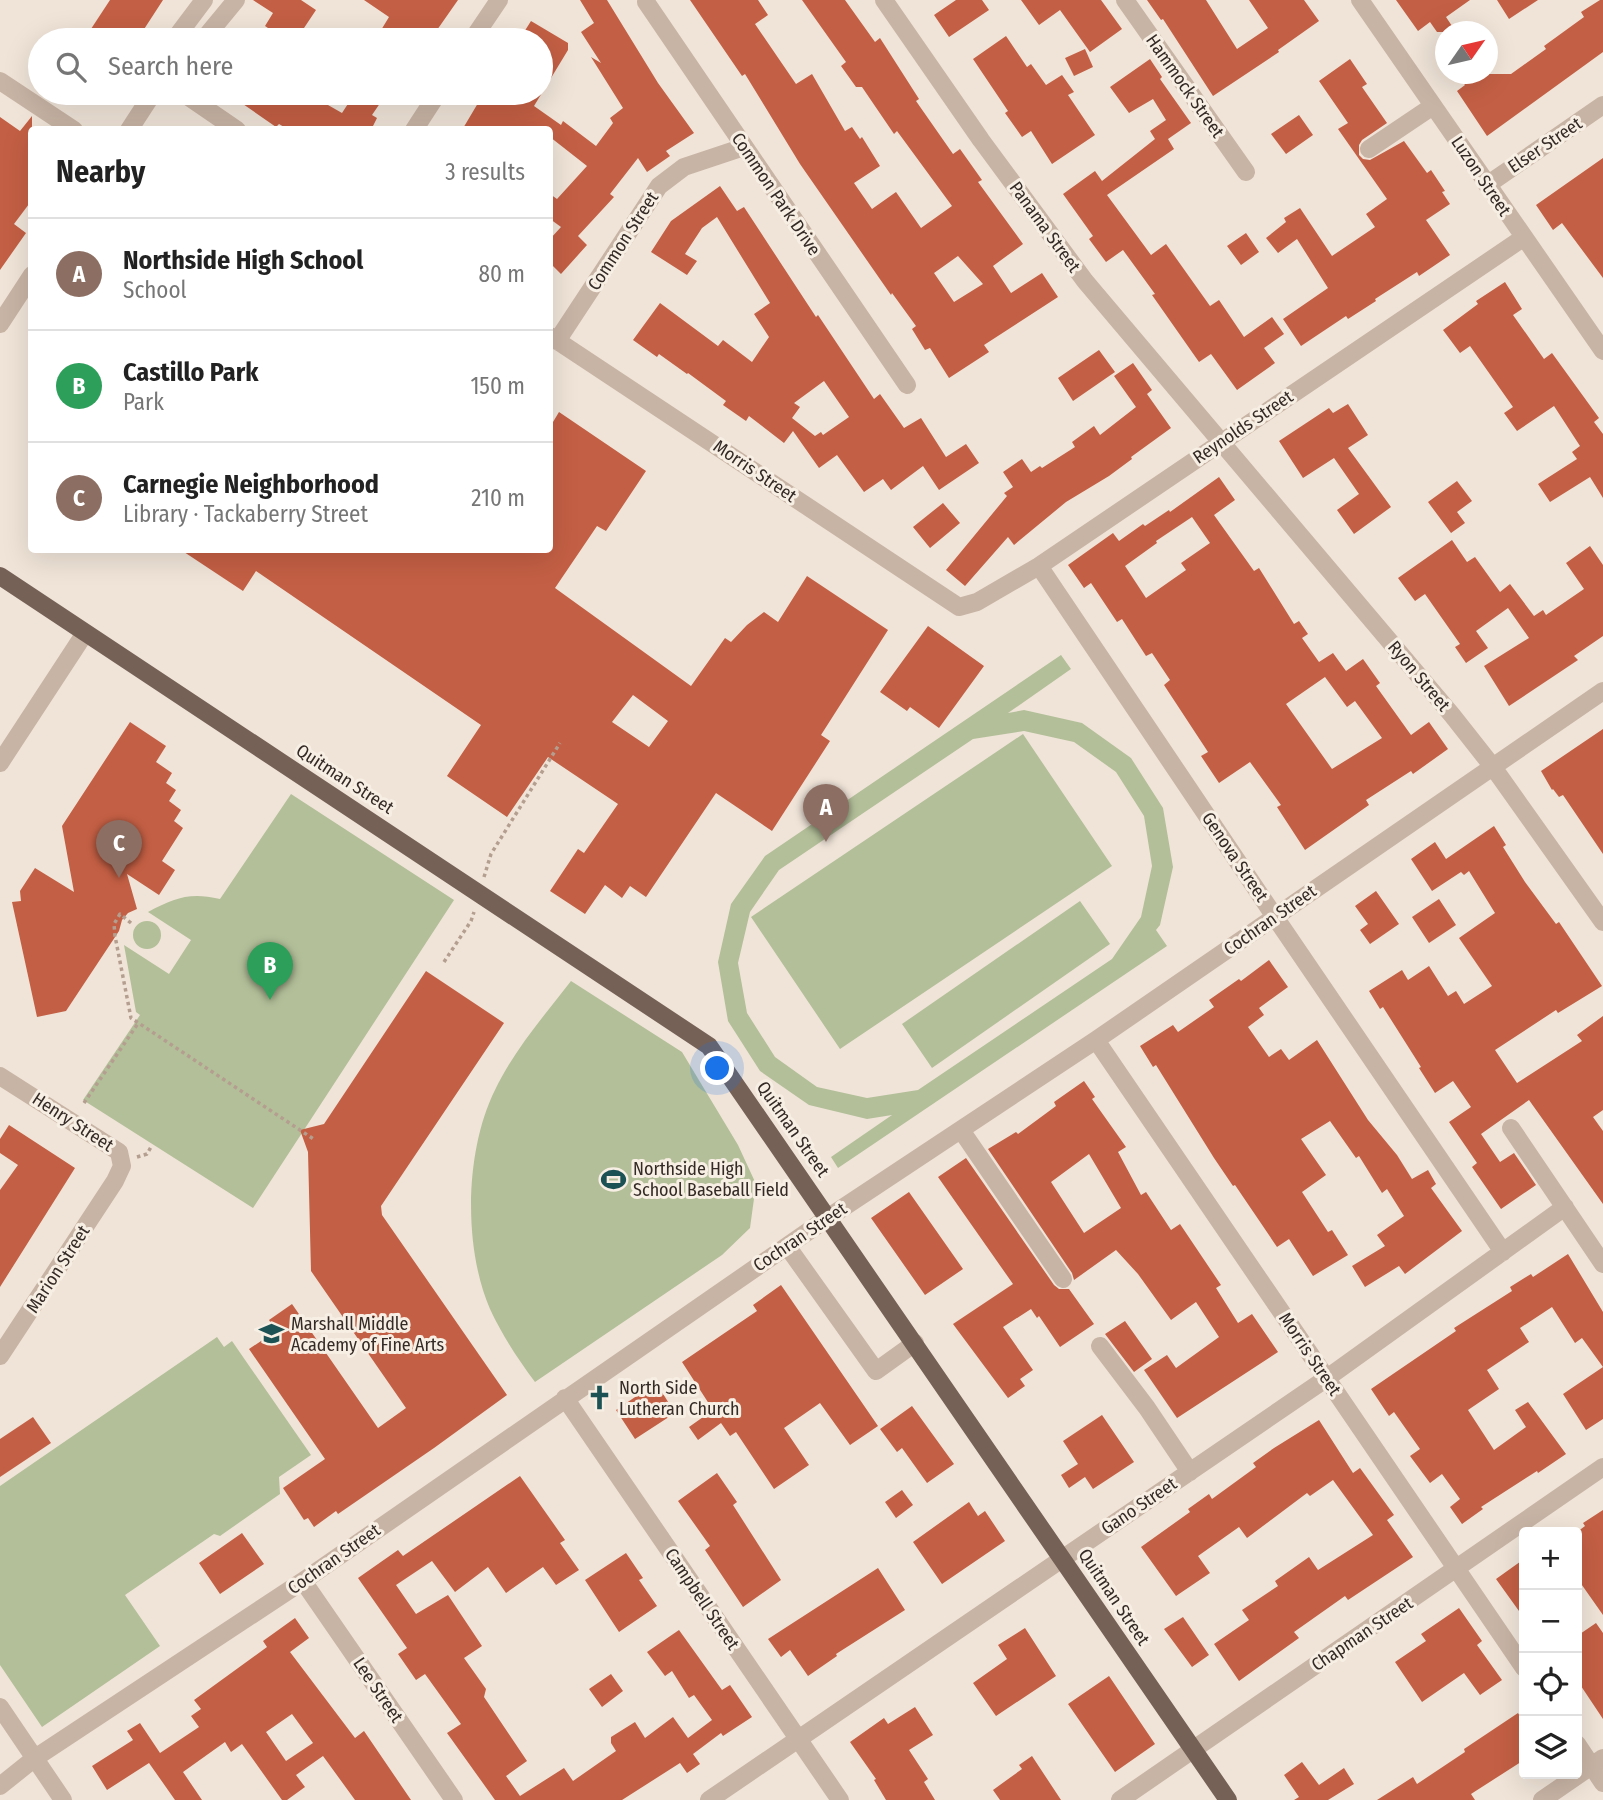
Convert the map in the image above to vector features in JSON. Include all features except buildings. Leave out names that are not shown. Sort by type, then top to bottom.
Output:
[{"type":"main road","name":"Quitman Street","points":[[0,576],[709,1046],[1228,1800]]},
{"type":"street","points":[[183,28],[204,0]]},
{"type":"street","points":[[213,28],[236,0]]},
{"type":"street","points":[[480,28],[499,0]]},
{"type":"street","name":"Panama Street","points":[[884,0],[981,140],[1085,281],[1220,442]]},
{"type":"street","name":"Hammock Street","points":[[1125,0],[1246,172]]},
{"type":"street","name":"Luzon Street","points":[[1360,0],[1603,351]]},
{"type":"street","name":"Common Park Drive","points":[[646,2],[907,385]]},
{"type":"street","points":[[0,81],[28,100]]},
{"type":"street","points":[[36,105],[68,126]]},
{"type":"street","points":[[132,126],[145,105]]},
{"type":"street","points":[[201,105],[231,126]]},
{"type":"street","points":[[417,126],[430,105]]},
{"type":"street","name":"Elser Street","points":[[1487,185],[1603,105]]},
{"type":"street","points":[[1369,149],[1433,106]]},
{"type":"street","name":"Common Street","points":[[553,339],[659,186],[684,167],[744,147]]},
{"type":"street","name":"Reynolds Street","points":[[959,607],[977,602],[1039,566],[1523,238]]},
{"type":"street","points":[[0,324],[28,281]]},
{"type":"street","name":"Morris Street","points":[[553,339],[959,607]]},
{"type":"street","name":"Ryon Street","points":[[1220,442],[1452,715],[1493,767],[1603,922]]},
{"type":"street","name":"Genova Street","points":[[1039,566],[1503,1252]]},
{"type":"street","points":[[0,763],[85,633]]},
{"type":"street","name":"Cochran Street","points":[[0,1786],[35,1758],[303,1581],[829,1217],[1096,1040],[1603,691]]},
{"type":"street","name":"Morris Street","points":[[1096,1040],[1519,1661]]},
{"type":"street","name":"Henry Street","points":[[0,1076],[119,1152],[122,1166],[115,1181]]},
{"type":"street","points":[[1511,1128],[1603,1264]]},
{"type":"street","points":[[961,1130],[1063,1279]]},
{"type":"street","name":"Marion Street","points":[[0,1356],[115,1181]]},
{"type":"street","name":"Gano Street","points":[[709,1800],[1327,1378],[1565,1207]]},
{"type":"street","points":[[787,1246],[876,1371],[915,1343]]},
{"type":"street","points":[[1100,1346],[1147,1408],[1190,1472]]},
{"type":"street","name":"Campbell Street","points":[[565,1398],[840,1800]]},
{"type":"street","name":"Chapman Street","points":[[1120,1800],[1603,1467]]},
{"type":"street","name":"Lee Street","points":[[303,1581],[454,1800]]},
{"type":"street","points":[[0,1707],[62,1800]]},
{"type":"street","points":[[1582,1748],[1597,1762],[1603,1783]]},
{"type":"street","points":[[1542,1800],[1597,1762]]},
{"type":"path","points":[[483,881],[491,854],[560,743]]},
{"type":"path","points":[[444,962],[471,921],[475,907]]},
{"type":"path","points":[[131,923],[120,914],[114,923],[131,1018],[315,1140]]},
{"type":"path","points":[[84,1103],[139,1022]]},
{"type":"path","points":[[136,1158],[147,1154],[151,1147]]},
{"type":"green space","points":[[1061,655],[1071,669],[1008,713],[1024,710],[1082,723],[1131,758],[1163,808],[1173,867],[1160,925],[1156,930],[1167,946],[838,1168],[831,1157],[892,1115],[867,1119],[809,1105],[760,1071],[728,1021],[718,962],[731,904],[765,856]],"holes":[[[1024,731],[1074,742],[1116,772],[1144,816],[1152,866],[1141,917],[1112,959],[918,1090],[867,1098],[817,1087],[775,1057],[747,1013],[738,963],[750,912],[779,870],[973,739]]]},
{"type":"green space","points":[[1023,734],[1112,866],[840,1049],[751,917]]},
{"type":"green space","points":[[291,794],[454,900],[253,1208],[83,1100],[140,1015],[136,1012],[124,945],[169,974],[191,940],[148,912],[166,903],[191,896],[220,899]]},
{"type":"green space","points":[[1080,901],[1110,944],[932,1068],[902,1024]]},
{"type":"green space","points":[[147,921],[157,925],[161,935],[157,945],[147,949],[137,945],[133,935],[137,925]]},
{"type":"green space","name":"Northside High School Baseball Field","points":[[571,981],[682,1052],[738,1145],[756,1184],[750,1228],[722,1255],[535,1382],[500,1328],[481,1284],[472,1228],[473,1169],[485,1114],[495,1090],[511,1061]]},
{"type":"green space","points":[[217,1337],[224,1347],[232,1341],[311,1455],[279,1477],[280,1494],[220,1536],[214,1534],[125,1595],[160,1646],[42,1727],[0,1665],[0,1486]]},
{"type":"place","name":"Northside High School","points":[[826,842]]},
{"type":"place","name":"Carnegie Neighborhood","points":[[119,878]]},
{"type":"place","name":"Castillo Park","points":[[270,1000]]},
{"type":"place","name":"Northside High School Baseball Field","points":[[613,1179]]},
{"type":"place","name":"Marshall Middle Academy of Fine Arts","points":[[271,1334]]},
{"type":"place","name":"North Side Lutheran Church","points":[[599,1398]]}]
